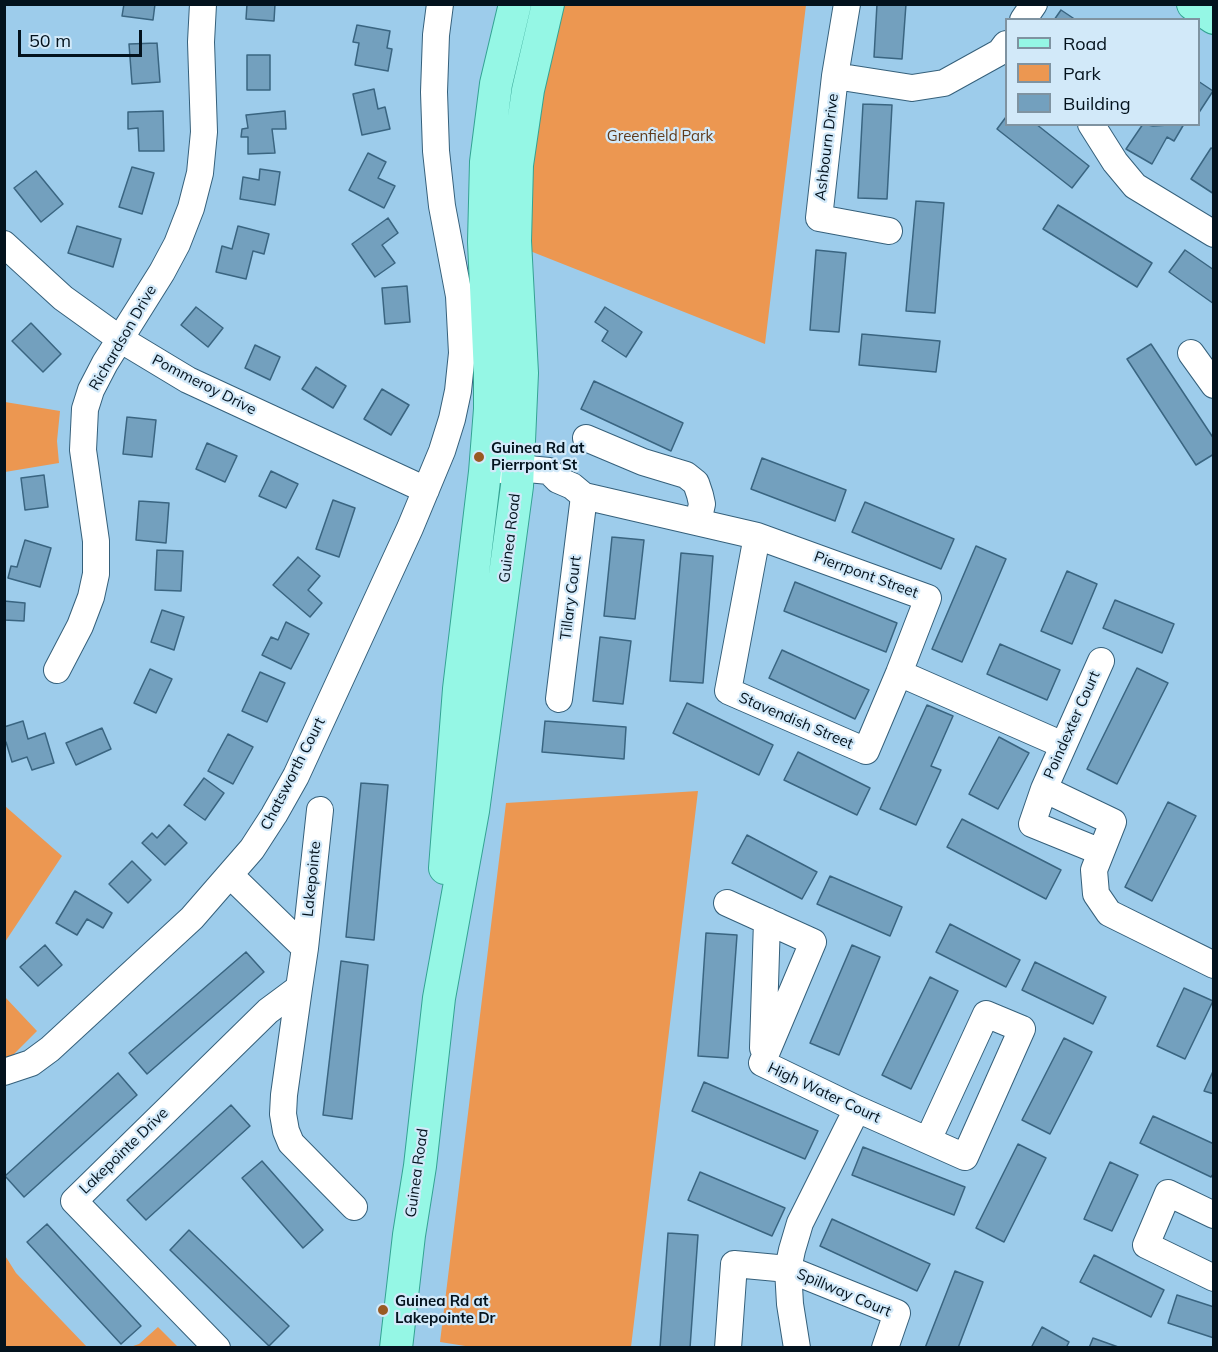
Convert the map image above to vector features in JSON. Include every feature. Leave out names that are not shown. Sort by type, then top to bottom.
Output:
[{"type":"main road","name":"Guinea Road","points":[[439,998],[440,935],[459,690],[485,472],[490,374],[484,242],[485,171],[496,84],[515,4]]},
{"type":"main road","name":"Guinea Road","points":[[396,1347],[439,998],[473,811],[517,477],[522,373],[515,241],[517,165],[528,90],[548,4]]},
{"type":"main road","points":[[1192,4],[1214,18]]},
{"type":"street","name":"Richardson Drive","points":[[57,670],[80,627],[91,597],[96,574],[96,542],[83,450],[86,409],[91,390],[177,244],[197,185],[204,132],[201,42],[203,4]]},
{"type":"street","points":[[426,490],[453,419],[462,353],[459,296],[442,206],[436,151],[434,92],[436,34],[440,4]]},
{"type":"street","name":"Ashbourn Drive","points":[[847,4],[835,76],[819,218],[889,231]]},
{"type":"street","points":[[1024,18],[1034,4]]},
{"type":"street","name":"Ashbourn Drive","points":[[835,76],[912,88],[933,85],[944,83],[1004,51]]},
{"type":"street","points":[[1092,126],[1115,162],[1135,186],[1214,234]]},
{"type":"street","name":"Pommeroy Drive","points":[[4,244],[63,298],[120,339],[188,380],[426,490]]},
{"type":"street","points":[[1191,353],[1214,385]]},
{"type":"street","points":[[586,438],[643,462],[686,475],[696,483],[700,495],[702,504],[698,522]]},
{"type":"street","name":"Pierrpont Street","points":[[485,472],[517,477],[545,488],[558,480],[572,486],[584,496],[757,536],[928,598],[899,673]]},
{"type":"street","name":"Chatsworth Court","points":[[4,1072],[31,1063],[50,1049],[192,918],[252,849],[296,776],[426,490]]},
{"type":"street","name":"Tillary Court","points":[[559,699],[584,496]]},
{"type":"street","name":"Stavendish Street","points":[[757,536],[728,691],[866,751],[899,673]]},
{"type":"street","name":"Poindexter Court","points":[[1101,661],[1044,789],[1032,824],[1101,852]]},
{"type":"street","points":[[899,673],[1063,745]]},
{"type":"street","name":"Poindexter Court","points":[[1044,789],[1113,822],[1094,870],[1096,894],[1108,913],[1214,965]]},
{"type":"street","name":"Lakepointe","points":[[304,948],[320,810]]},
{"type":"street","points":[[230,875],[304,948],[284,1095],[283,1114],[286,1131],[291,1143],[354,1206]]},
{"type":"street","name":"High Water Court","points":[[727,903],[813,942],[762,1063],[857,1108],[965,1157],[1022,1029],[986,1014],[928,1140]]},
{"type":"street","points":[[762,1063],[768,921]]},
{"type":"street","name":"Lakepointe Drive","points":[[217,1347],[74,1201],[268,1011],[299,988]]},
{"type":"street","points":[[797,1347],[790,1304],[788,1269],[800,1222],[857,1108]]},
{"type":"street","points":[[1214,1215],[1168,1193],[1146,1245],[1214,1278]]},
{"type":"street","name":"Spillway Court","points":[[728,1347],[734,1264],[788,1269],[897,1313],[885,1347]]},
{"type":"green space","name":"Greenfield Park","points":[[554,5],[806,5],[765,344],[530,251],[526,192]]},
{"type":"green space","points":[[5,402],[60,411],[57,441],[59,463],[5,472]]},
{"type":"green space","points":[[698,791],[631,1347],[478,1348],[440,1342],[506,803]]},
{"type":"green space","points":[[5,806],[62,856],[5,942]]},
{"type":"green space","points":[[5,997],[37,1031],[5,1063]]},
{"type":"green space","points":[[4,1254],[16,1273],[87,1347],[5,1347]]},
{"type":"green space","points":[[158,1327],[178,1347],[130,1347],[139,1344]]},
{"type":"building","points":[[124,4],[155,4],[153,20],[122,16]]},
{"type":"building","points":[[247,4],[275,4],[274,21],[246,19]]},
{"type":"building","points":[[877,4],[906,4],[902,59],[874,57]]},
{"type":"building","points":[[1061,10],[1073,18],[1055,18]]},
{"type":"building","points":[[357,25],[390,31],[387,48],[392,49],[388,71],[355,65],[359,43],[353,42]]},
{"type":"building","points":[[157,43],[160,82],[132,84],[129,44]]},
{"type":"building","points":[[247,55],[270,55],[270,90],[247,90]]},
{"type":"building","points":[[1200,82],[1213,91],[1200,111]]},
{"type":"building","points":[[374,89],[378,109],[385,107],[390,129],[362,135],[353,94]]},
{"type":"building","points":[[863,104],[892,105],[887,199],[858,198]]},
{"type":"building","points":[[163,111],[164,151],[139,151],[138,128],[128,129],[128,112]]},
{"type":"building","points":[[285,111],[286,129],[272,129],[275,153],[248,154],[248,137],[241,137],[242,129],[248,128],[246,115]]},
{"type":"building","points":[[1005,118],[1005,126],[1039,126],[1089,166],[1072,188],[997,129]]},
{"type":"building","points":[[1142,126],[1183,126],[1174,141],[1167,137],[1152,164],[1126,149]]},
{"type":"building","points":[[1211,148],[1214,149],[1214,194],[1191,179]]},
{"type":"building","points":[[368,153],[386,162],[378,178],[395,186],[384,208],[349,190]]},
{"type":"building","points":[[132,167],[154,173],[142,214],[119,207]]},
{"type":"building","points":[[260,169],[280,172],[275,205],[240,199],[243,177],[259,180]]},
{"type":"building","points":[[36,171],[63,204],[41,222],[14,188]]},
{"type":"building","points":[[916,201],[944,203],[935,313],[906,311]]},
{"type":"building","points":[[1058,205],[1152,263],[1137,287],[1043,229]]},
{"type":"building","points":[[388,218],[398,233],[382,245],[395,263],[375,277],[352,244]]},
{"type":"building","points":[[77,226],[121,239],[113,267],[68,253]]},
{"type":"building","points":[[238,226],[269,234],[264,254],[253,251],[246,279],[216,272],[222,246],[232,249]]},
{"type":"building","points":[[816,250],[846,253],[839,332],[810,330]]},
{"type":"building","points":[[1185,250],[1214,270],[1214,304],[1169,272]]},
{"type":"building","points":[[407,286],[410,322],[385,324],[382,288]]},
{"type":"building","points":[[196,307],[223,328],[208,347],[181,325]]},
{"type":"building","points":[[605,307],[642,332],[626,357],[602,341],[608,331],[595,322]]},
{"type":"building","points":[[31,323],[61,354],[43,372],[12,341]]},
{"type":"building","points":[[862,334],[940,341],[936,372],[859,365]]},
{"type":"building","points":[[1151,344],[1214,439],[1214,454],[1196,465],[1127,359]]},
{"type":"building","points":[[255,345],[280,357],[270,380],[245,368]]},
{"type":"building","points":[[316,367],[346,386],[333,408],[302,389]]},
{"type":"building","points":[[594,381],[683,423],[671,451],[581,409]]},
{"type":"building","points":[[382,389],[409,405],[391,435],[364,419]]},
{"type":"building","points":[[127,417],[156,420],[152,457],[123,454]]},
{"type":"building","points":[[207,443],[237,456],[225,482],[196,469]]},
{"type":"building","points":[[762,458],[846,490],[835,521],[751,489]]},
{"type":"building","points":[[271,471],[298,484],[286,508],[259,496]]},
{"type":"building","points":[[44,475],[48,507],[25,510],[21,478]]},
{"type":"building","points":[[333,500],[355,508],[339,557],[316,549]]},
{"type":"building","points":[[139,501],[169,503],[166,543],[136,540]]},
{"type":"building","points":[[865,502],[954,539],[941,569],[852,532]]},
{"type":"building","points":[[612,537],[644,540],[635,619],[604,616]]},
{"type":"building","points":[[25,540],[51,548],[40,587],[8,578],[11,566],[17,567]]},
{"type":"building","points":[[976,546],[1006,559],[962,662],[932,649]]},
{"type":"building","points":[[157,550],[183,551],[181,591],[155,590]]},
{"type":"building","points":[[681,553],[713,556],[703,683],[670,681]]},
{"type":"building","points":[[298,557],[320,576],[308,590],[322,603],[310,617],[273,585]]},
{"type":"building","points":[[1067,571],[1097,584],[1072,644],[1041,631]]},
{"type":"building","points":[[795,582],[897,623],[886,652],[784,611]]},
{"type":"building","points":[[1115,600],[1174,624],[1162,653],[1103,628]]},
{"type":"building","points":[[4,601],[25,603],[24,621],[4,620]]},
{"type":"building","points":[[162,610],[184,617],[174,650],[151,642]]},
{"type":"building","points":[[286,622],[309,634],[291,669],[262,655],[271,637],[278,640]]},
{"type":"building","points":[[600,637],[631,641],[623,704],[593,701]]},
{"type":"building","points":[[1000,644],[1060,670],[1047,700],[987,674]]},
{"type":"building","points":[[782,650],[869,690],[855,719],[769,678]]},
{"type":"building","points":[[1137,668],[1168,683],[1117,784],[1087,769]]},
{"type":"building","points":[[150,669],[172,679],[156,713],[134,703]]},
{"type":"building","points":[[260,672],[285,683],[267,722],[242,711]]},
{"type":"building","points":[[687,703],[773,745],[759,775],[673,733]]},
{"type":"building","points":[[927,705],[953,716],[931,766],[941,770],[916,825],[880,809]]},
{"type":"building","points":[[23,721],[28,739],[45,733],[54,763],[32,770],[27,757],[12,762],[6,742],[4,742],[4,727]]},
{"type":"building","points":[[545,721],[626,727],[624,759],[542,752]]},
{"type":"building","points":[[102,728],[111,749],[76,765],[66,743]]},
{"type":"building","points":[[228,734],[253,747],[233,784],[208,771]]},
{"type":"building","points":[[999,737],[1029,753],[998,809],[969,794]]},
{"type":"building","points":[[798,752],[870,788],[857,815],[784,780]]},
{"type":"building","points":[[204,778],[224,793],[205,820],[184,805]]},
{"type":"building","points":[[361,783],[388,785],[374,940],[346,937]]},
{"type":"building","points":[[1168,802],[1196,816],[1152,901],[1125,887]]},
{"type":"building","points":[[962,819],[1061,870],[1046,899],[947,847]]},
{"type":"building","points":[[169,825],[187,843],[165,865],[142,843],[152,833],[157,838]]},
{"type":"building","points":[[747,835],[817,872],[802,899],[732,863]]},
{"type":"building","points":[[132,861],[151,880],[128,903],[109,884]]},
{"type":"building","points":[[830,876],[902,907],[890,936],[817,904]]},
{"type":"building","points":[[75,891],[112,913],[103,928],[87,919],[77,935],[56,923]]},
{"type":"building","points":[[950,924],[1020,960],[1006,987],[936,952]]},
{"type":"building","points":[[706,933],[737,935],[728,1058],[698,1056]]},
{"type":"building","points":[[45,945],[62,965],[38,986],[20,967]]},
{"type":"building","points":[[852,945],[880,957],[839,1055],[810,1043]]},
{"type":"building","points":[[246,952],[264,972],[147,1074],[129,1053]]},
{"type":"building","points":[[341,961],[368,965],[352,1119],[323,1115]]},
{"type":"building","points":[[1035,962],[1106,997],[1093,1024],[1022,990]]},
{"type":"building","points":[[930,977],[958,991],[911,1089],[882,1075]]},
{"type":"building","points":[[1184,988],[1213,1001],[1185,1059],[1157,1046]]},
{"type":"building","points":[[1064,1038],[1092,1052],[1050,1134],[1022,1120]]},
{"type":"building","points":[[1214,1069],[1214,1094],[1204,1091]]},
{"type":"building","points":[[118,1073],[137,1095],[24,1197],[5,1176]]},
{"type":"building","points":[[704,1082],[818,1131],[805,1159],[692,1111]]},
{"type":"building","points":[[231,1105],[250,1126],[146,1220],[127,1200]]},
{"type":"building","points":[[1153,1116],[1214,1144],[1214,1173],[1211,1177],[1140,1143]]},
{"type":"building","points":[[1018,1144],[1046,1158],[1004,1242],[976,1228]]},
{"type":"building","points":[[863,1147],[965,1187],[954,1215],[852,1175]]},
{"type":"building","points":[[262,1161],[323,1230],[303,1248],[242,1178]]},
{"type":"building","points":[[1110,1162],[1138,1175],[1112,1231],[1084,1219]]},
{"type":"building","points":[[700,1172],[785,1208],[772,1236],[688,1200]]},
{"type":"building","points":[[832,1219],[930,1264],[917,1291],[820,1246]]},
{"type":"building","points":[[47,1224],[141,1326],[121,1344],[27,1242]]},
{"type":"building","points":[[189,1230],[289,1326],[269,1346],[170,1250]]},
{"type":"building","points":[[668,1233],[698,1235],[690,1348],[660,1348]]},
{"type":"building","points":[[1094,1255],[1164,1290],[1151,1317],[1080,1282]]},
{"type":"building","points":[[955,1271],[983,1282],[958,1348],[925,1348]]},
{"type":"building","points":[[1177,1295],[1214,1307],[1214,1338],[1168,1323]]},
{"type":"building","points":[[1042,1327],[1069,1342],[1066,1348],[1031,1348]]},
{"type":"building","points":[[1093,1338],[1121,1348],[1089,1348]]},
{"type":"place","name":"Guinea Rd at Pierrpont St","points":[[479,457]]},
{"type":"place","name":"Guinea Rd at Lakepointe Dr","points":[[383,1310]]}]
